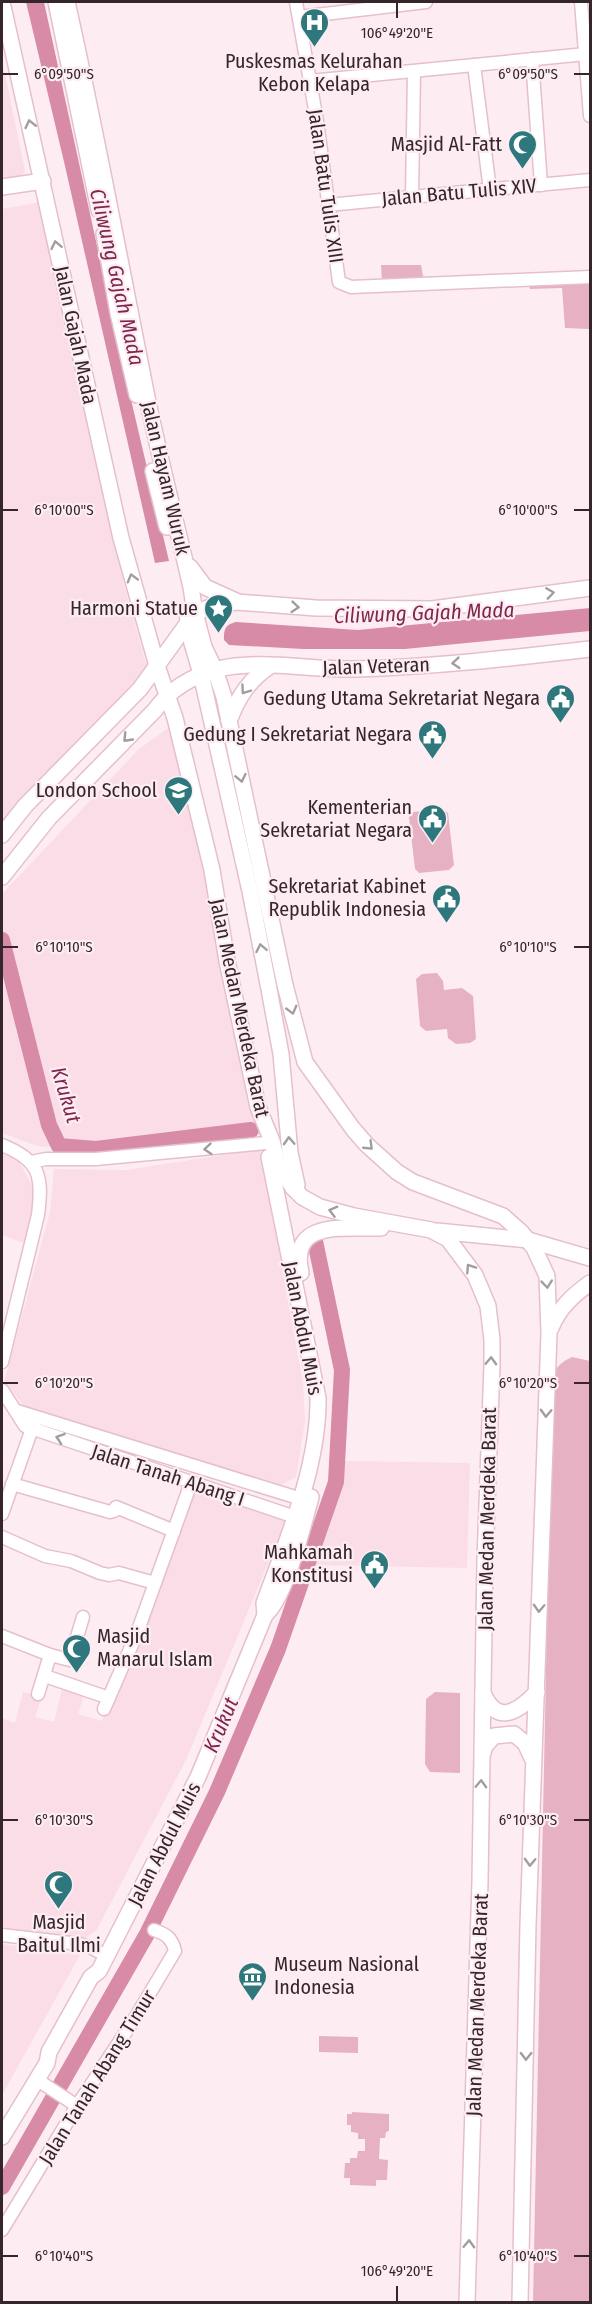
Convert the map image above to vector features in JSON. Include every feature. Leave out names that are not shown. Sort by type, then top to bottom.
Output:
[{"type":"main road","name":"Jalan Gajah Mada","points":[[2,2],[121,538],[157,666]]},
{"type":"main road","name":"Jalan Hayam Wuruk","points":[[56,2],[87,145],[118,313],[160,501],[182,586],[204,647],[208,672]]},
{"type":"main road","name":"Jalan Hayam Wuruk","points":[[67,2],[100,149],[110,212],[148,402],[185,559],[192,617]]},
{"type":"main road","points":[[2,187],[43,181]]},
{"type":"main road","points":[[185,559],[205,587],[237,602]]},
{"type":"main road","points":[[2,835],[25,807],[124,707],[192,617],[210,607],[237,602],[316,609],[432,609],[591,588]]},
{"type":"main road","name":"Jalan Veteran","points":[[167,693],[208,672],[248,666],[352,669],[418,666],[591,649]]},
{"type":"main road","name":"Jalan Medan Merdeka Barat","points":[[157,666],[175,718],[212,870],[227,961],[258,1107],[277,1162],[287,1181],[302,1197],[320,1208],[431,1230],[448,1239],[475,1275],[491,1319],[492,1365],[467,2302]]},
{"type":"main road","points":[[229,721],[246,687],[255,676],[270,666]]},
{"type":"main road","points":[[208,672],[229,721],[285,985],[305,1062],[353,1129],[397,1172],[413,1182],[503,1216],[528,1240],[547,1276],[549,1333],[534,1761],[520,2302]]},
{"type":"main road","points":[[208,672],[281,1054],[292,1169],[302,1197]]},
{"type":"main road","points":[[2,877],[48,818],[155,710],[167,693]]},
{"type":"main road","points":[[155,710],[160,707],[167,709],[175,718]]},
{"type":"main road","name":"Jalan Abdul Muis","points":[[258,1107],[318,1398],[317,1423],[305,1500]]},
{"type":"main road","name":"Jalan Abdul Muis","points":[[2,2134],[40,2082],[49,2052],[91,1977],[99,1971],[108,1956],[198,1777],[265,1615],[274,1607],[305,1500],[322,1455],[327,1399],[299,1263],[299,1251],[303,1241],[309,1235],[323,1231],[411,1226]]},
{"type":"main road","points":[[431,1230],[528,1240],[591,1258]]},
{"type":"main road","points":[[549,1333],[557,1314],[575,1294],[591,1283]]},
{"type":"main road","points":[[483,1693],[490,1707],[507,1713],[526,1704],[537,1692]]},
{"type":"main road","points":[[482,1759],[489,1740],[494,1736],[514,1734],[520,1738],[534,1761]]},
{"type":"street","name":"Jalan Batu Tulis XIII","points":[[296,2],[310,81],[339,282],[351,287],[591,277]]},
{"type":"street","points":[[299,17],[426,2]]},
{"type":"street","points":[[581,2],[591,116]]},
{"type":"street","points":[[310,81],[586,54]]},
{"type":"street","points":[[532,59],[541,185]]},
{"type":"street","points":[[474,65],[490,190]]},
{"type":"street","points":[[412,197],[414,72]]},
{"type":"street","name":"Jalan Batu Tulis XIV","points":[[328,205],[591,180]]},
{"type":"street","points":[[31,1162],[46,1159],[96,1159],[266,1143]]},
{"type":"street","points":[[2,1145],[20,1152],[31,1162],[39,1177],[41,1192],[38,1215],[2,1362]]},
{"type":"street","points":[[2,1390],[28,1428]]},
{"type":"street","name":"Jalan Tanah Abang I","points":[[17,1411],[305,1500]]},
{"type":"street","points":[[2,1514],[33,1415]]},
{"type":"street","name":"Jalan Tanah Abang I","points":[[28,1428],[300,1518]]},
{"type":"street","points":[[45,1676],[65,1683],[106,1704],[155,1583],[191,1483]]},
{"type":"street","points":[[10,1488],[110,1512],[116,1508],[174,1531]]},
{"type":"street","points":[[2,1537],[45,1556],[71,1561],[100,1573],[109,1575],[119,1573],[155,1583]]},
{"type":"street","points":[[65,1683],[83,1617]]},
{"type":"street","points":[[2,1636],[50,1655],[70,1660]]},
{"type":"street","points":[[38,1694],[50,1655]]},
{"type":"street","name":"Jalan Tanah Abang Timur","points":[[2,2230],[72,2103],[135,2018],[175,1951],[173,1941],[166,1934],[154,1929]]},
{"type":"street","points":[[2,1935],[79,1944],[108,1956]]},
{"type":"street","points":[[40,2082],[72,2103]]},
{"type":"shaded area","points":[[26,2],[44,2],[124,370],[169,561],[155,563]]},
{"type":"shaded area","points":[[2,60],[25,171],[20,177],[2,182]]},
{"type":"shaded area","points":[[41,202],[76,349],[125,588],[148,671],[2,824],[2,209]]},
{"type":"shaded area","points":[[381,265],[421,265],[424,281],[382,281]]},
{"type":"shaded area","points":[[590,278],[590,329],[565,328],[562,288],[530,289],[527,280]]},
{"type":"shaded area","points":[[590,608],[590,631],[405,649],[303,649],[229,645],[224,640],[226,628],[236,622],[358,630]]},
{"type":"shaded area","points":[[174,724],[255,1122],[64,1148],[37,1146],[2,1133],[2,894],[139,749]]},
{"type":"shaded area","points":[[443,809],[448,813],[454,865],[449,870],[419,873],[415,869],[409,817],[413,812]]},
{"type":"shaded area","points":[[437,973],[443,981],[444,990],[462,988],[473,996],[476,1039],[470,1043],[456,1044],[448,1038],[447,1029],[426,1031],[420,1026],[416,979],[422,974]]},
{"type":"shaded area","points":[[260,1149],[303,1383],[305,1421],[296,1477],[277,1487],[25,1407],[4,1382],[50,1212],[54,1169],[127,1170]]},
{"type":"shaded area","points":[[2,1151],[18,1159],[39,1199],[30,1245],[2,1235]]},
{"type":"shaded area","points":[[572,1357],[590,1361],[590,2302],[533,2302],[552,1378],[559,1365]]},
{"type":"shaded area","points":[[344,1461],[470,1463],[467,1568],[313,1565],[335,1504]]},
{"type":"shaded area","points":[[188,1484],[287,1518],[186,1760],[96,1931],[85,1938],[2,1927],[2,1718],[15,1723],[23,1692],[42,1697],[35,1717],[54,1722],[62,1689],[84,1695],[78,1714],[102,1721]]},
{"type":"shaded area","points":[[435,1692],[460,1693],[460,1773],[430,1772],[425,1764],[426,1699]]},
{"type":"shaded area","points":[[2,1944],[80,1955],[2,2095]]},
{"type":"shaded area","points":[[319,2036],[358,2037],[358,2053],[319,2052]]},
{"type":"shaded area","points":[[352,2112],[389,2114],[389,2131],[386,2132],[385,2138],[380,2138],[379,2159],[388,2160],[387,2180],[376,2180],[376,2186],[350,2185],[350,2178],[344,2178],[345,2163],[350,2163],[350,2158],[357,2158],[358,2151],[365,2151],[365,2139],[358,2139],[358,2133],[351,2132],[351,2125],[347,2125],[347,2114],[352,2114]]},
{"type":"waterway","name":"Krukut","points":[[2,940],[49,1125],[59,1146],[96,1149],[251,1130]]},
{"type":"waterway","name":"Krukut","points":[[2,2187],[147,1934],[217,1792],[278,1649],[336,1482],[342,1370],[315,1241]]},
{"type":"place","name":"Puskesmas Kelurahan Kebon Kelapa","points":[[314,48]]},
{"type":"place","name":"Masjid Al-Fatt","points":[[523,170]]},
{"type":"place","name":"Harmoni Statue","points":[[219,634]]},
{"type":"place","name":"Gedung Utama Sekretariat Negara","points":[[561,724]]},
{"type":"place","name":"Gedung I Sekretariat Negara","points":[[433,760]]},
{"type":"place","name":"London School","points":[[178,816]]},
{"type":"place","name":"Kementerian Sekretariat Negara","points":[[433,844]]},
{"type":"place","name":"Sekretariat Kabinet Republik Indonesia","points":[[447,924]]},
{"type":"place","name":"Mahkamah Konstitusi","points":[[374,1590]]},
{"type":"place","name":"Masjid Manarul Islam","points":[[76,1674]]},
{"type":"place","name":"Masjid Baitul Ilmi","points":[[59,1910]]},
{"type":"place","name":"Museum Nasional Indonesia","points":[[253,2002]]},
{"type":"water label","name":"Ciliwung Gajah Mada","points":[[117,277]]},
{"type":"water label","name":"Ciliwung Gajah Mada","points":[[424,613]]}]
